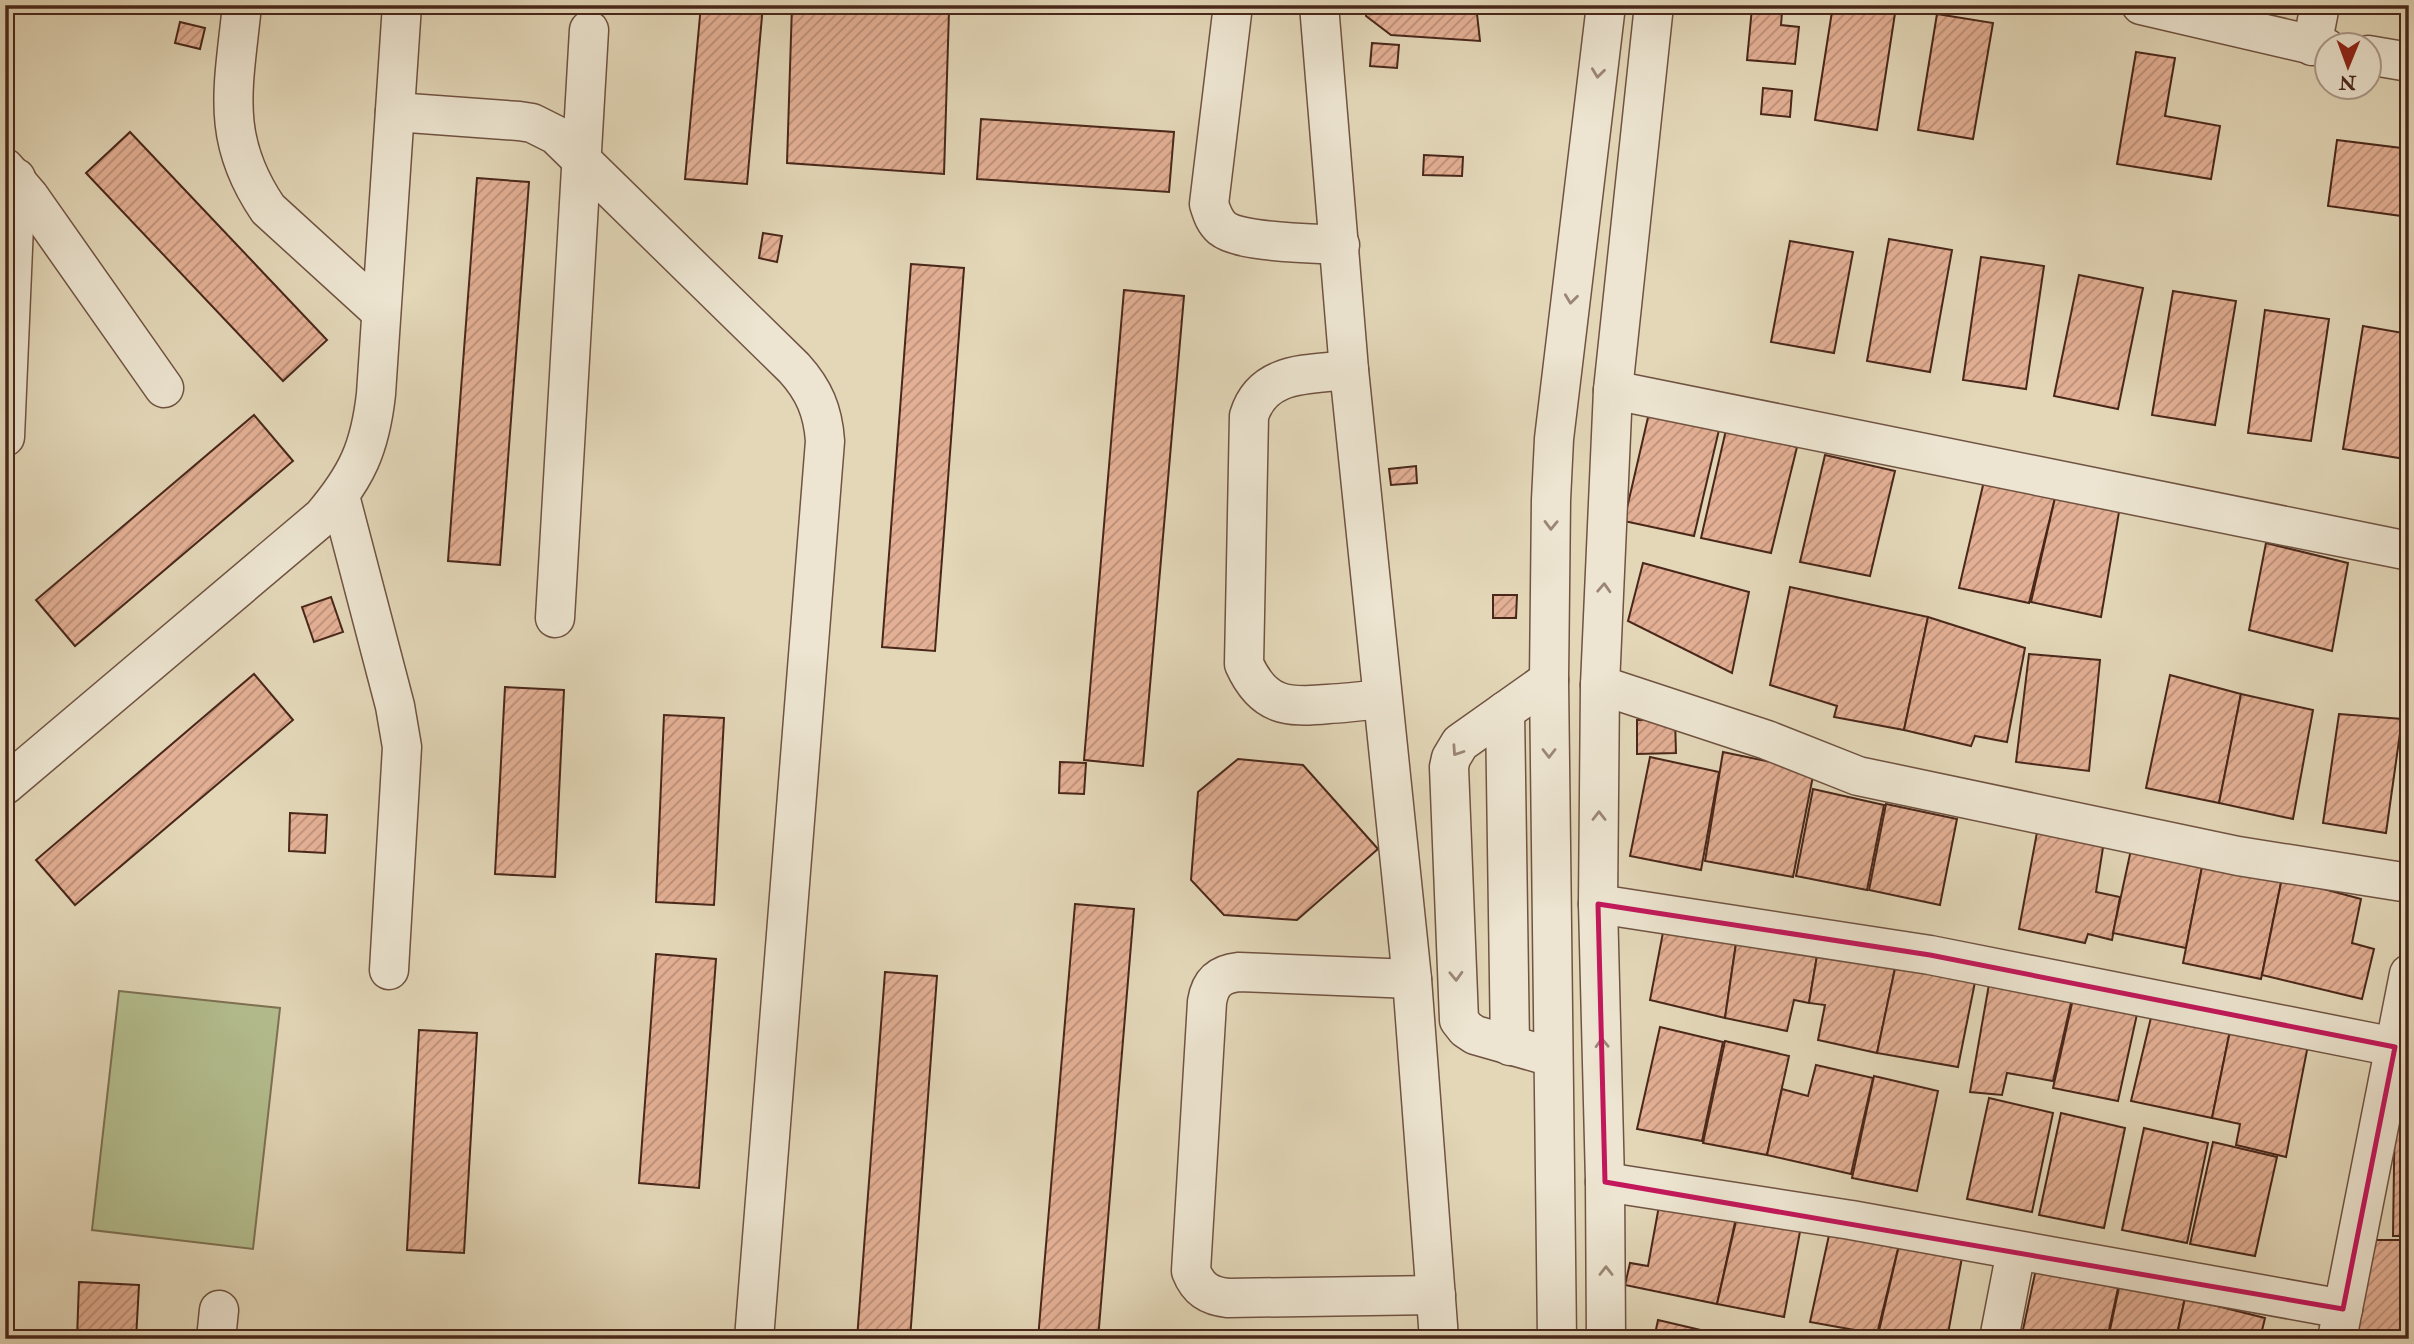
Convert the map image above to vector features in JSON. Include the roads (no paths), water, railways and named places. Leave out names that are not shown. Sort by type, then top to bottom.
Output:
[{"type":"street","points":[[242,5],[233,114],[236,140],[243,164],[254,188],[268,208],[381,312]]},
{"type":"street","points":[[5,785],[322,517],[355,474],[373,421],[402,5]]},
{"type":"street","points":[[1233,5],[1209,204],[1213,216],[1219,226],[1241,237],[1340,245]]},
{"type":"street","points":[[1319,5],[1349,370],[1412,979],[1439,1339]]},
{"type":"street","points":[[1557,1339],[1549,680],[1551,500],[1555,439],[1606,5]]},
{"type":"street","points":[[1606,1339],[1598,904],[1600,685],[1613,390],[1654,5]]},
{"type":"street","points":[[2141,5],[2312,45]]},
{"type":"street","points":[[2319,32],[2320,5]]},
{"type":"street","points":[[555,618],[589,30]]},
{"type":"street","points":[[2382,57],[2409,62]]},
{"type":"street","points":[[395,113],[532,123],[556,135],[794,368],[808,384],[818,402],[824,422],[824,455],[754,1339]]},
{"type":"street","points":[[10,173],[164,388]]},
{"type":"street","points":[[5,437],[10,173]]},
{"type":"street","points":[[1349,370],[1285,378],[1274,382],[1257,396],[1252,405],[1249,416],[1244,664],[1262,693],[1293,707],[1382,699]]},
{"type":"street","points":[[1613,390],[2409,551]]},
{"type":"street","points":[[340,496],[400,726],[401,768],[389,970]]},
{"type":"street","points":[[1549,680],[1460,743],[1449,767],[1459,1020],[1475,1035],[1552,1057]]},
{"type":"street","points":[[1600,685],[1767,740],[1858,776],[2238,856],[2409,883]]},
{"type":"street","points":[[1505,711],[1510,1046]]},
{"type":"street","points":[[1598,904],[1930,955],[2395,1047]]},
{"type":"street","points":[[1412,979],[1239,972],[1226,973],[1216,980],[1209,990],[1207,1002],[1191,1260],[1195,1281],[1214,1296],[1436,1295]]},
{"type":"street","points":[[1605,1182],[1852,1220],[2016,1251],[2340,1324],[2409,974]]},
{"type":"street","points":[[1999,1339],[2016,1251]]}]
